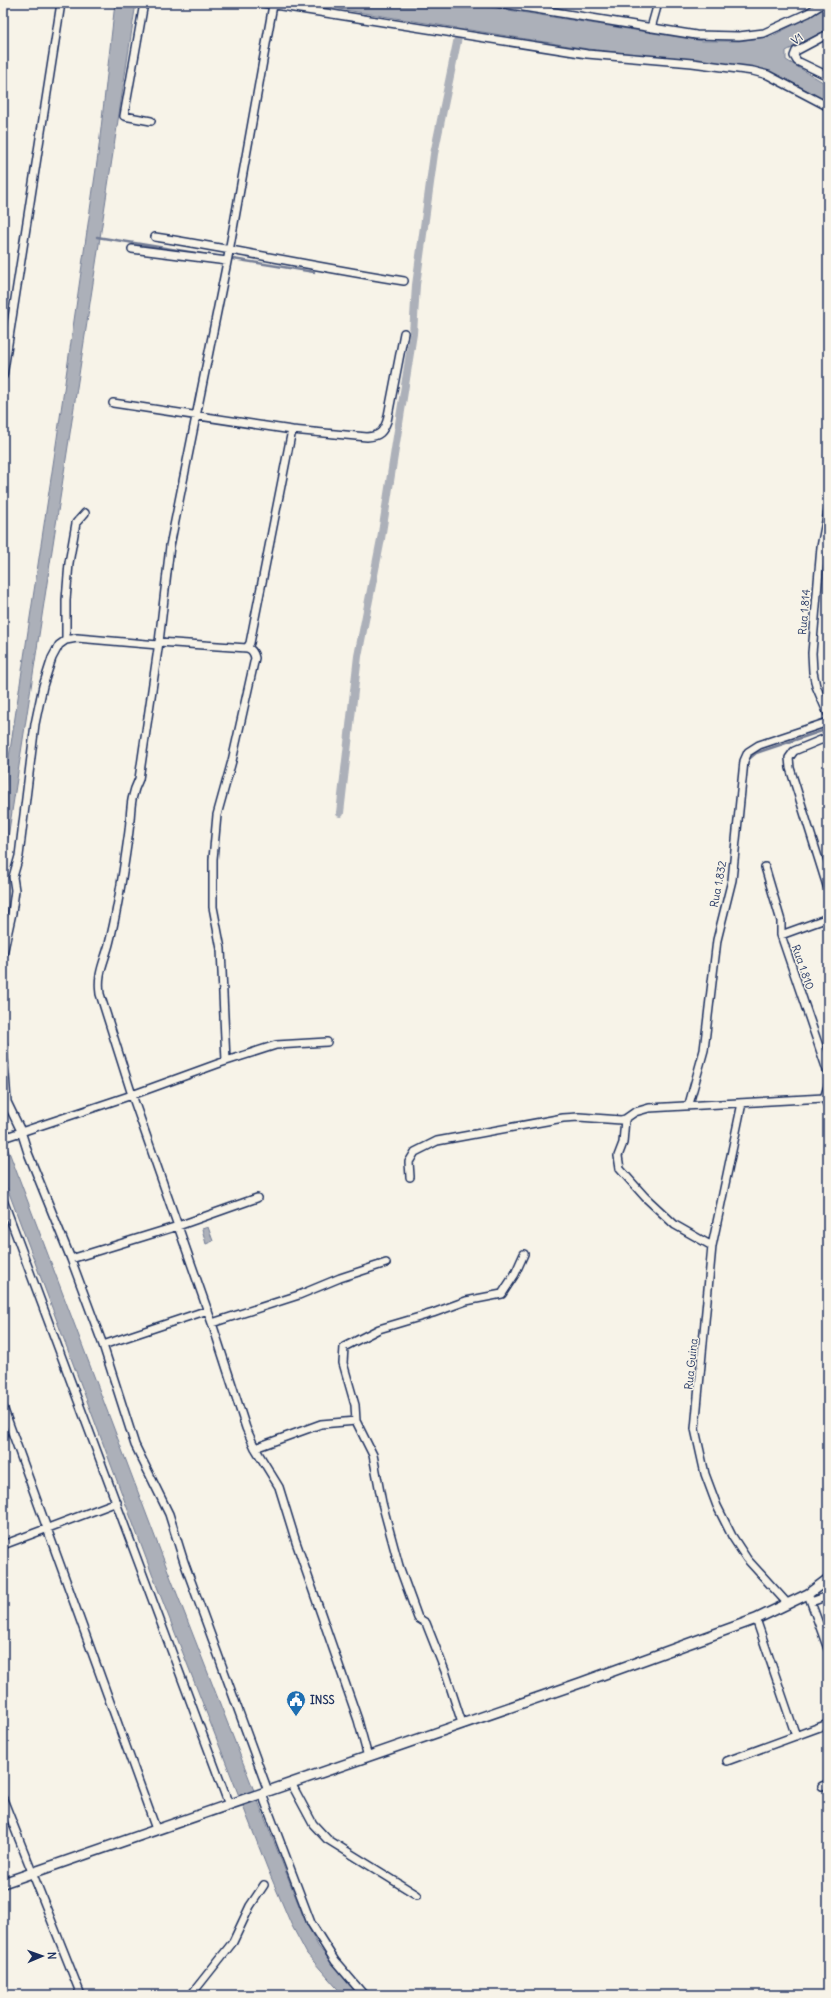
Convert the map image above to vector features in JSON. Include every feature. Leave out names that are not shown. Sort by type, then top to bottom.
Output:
[{"type":"street","points":[[3,376],[6,330],[61,3]]},
{"type":"street","points":[[144,3],[124,116],[151,121]]},
{"type":"street","points":[[262,3],[587,54],[692,62],[752,71],[768,75],[827,106]]},
{"type":"street","points":[[499,3],[696,35],[738,36],[764,33],[808,13],[824,3]]},
{"type":"street","points":[[651,28],[658,3]]},
{"type":"street","points":[[273,5],[227,261],[170,546],[159,644],[139,779],[132,794],[124,872],[114,926],[99,974],[98,982],[100,994],[132,1095],[208,1310],[226,1369],[255,1448],[279,1487],[358,1720],[368,1757]]},
{"type":"street","name":"V1","points":[[828,34],[796,51],[794,56],[797,61],[828,76]]},
{"type":"street","points":[[155,236],[229,248],[310,266],[404,281]]},
{"type":"street","points":[[132,250],[227,261]]},
{"type":"street","points":[[114,403],[292,430],[376,437],[383,432],[387,421],[404,333]]},
{"type":"street","points":[[246,648],[250,643],[292,430]]},
{"type":"street","name":"Rua 1.814","points":[[828,511],[821,547],[812,653],[813,672],[816,686],[828,714]]},
{"type":"street","points":[[66,640],[66,600],[69,563],[76,523],[85,512]]},
{"type":"street","points":[[3,954],[12,913],[15,890],[14,877],[19,856],[35,724],[52,658],[59,645],[66,640],[91,638],[159,644],[250,649],[255,658],[232,761],[217,815],[213,859],[213,907],[221,949],[226,1061]]},
{"type":"street","name":"Rua 1.832","points":[[689,1104],[704,1050],[717,940],[732,880],[744,761],[748,752],[758,745],[828,722]]},
{"type":"street","points":[[828,737],[794,751],[789,758],[790,768],[828,889]]},
{"type":"street","name":"Rua 1.810","points":[[765,867],[781,921],[781,935],[828,1073]]},
{"type":"street","points":[[781,935],[828,918]]},
{"type":"street","points":[[3,1138],[276,1045],[327,1042]]},
{"type":"street","points":[[3,1044],[7,1102],[22,1131],[28,1153],[71,1259],[103,1345],[135,1445],[169,1514],[262,1793],[311,1923],[336,1961],[364,1995]]},
{"type":"street","points":[[828,1086],[824,1098],[828,1106]]},
{"type":"street","points":[[410,1177],[410,1162],[415,1152],[437,1141],[563,1118],[579,1117],[625,1119],[635,1112],[649,1108],[689,1104],[742,1103],[824,1098]]},
{"type":"street","name":"Rua Guina","points":[[742,1103],[712,1246],[695,1429],[696,1440],[705,1474],[717,1506],[732,1536],[752,1564],[788,1604]]},
{"type":"street","points":[[625,1119],[623,1143],[618,1156],[620,1169],[645,1197],[674,1225],[712,1246]]},
{"type":"street","points":[[71,1259],[178,1226],[257,1198]]},
{"type":"street","points":[[3,1200],[231,1804]]},
{"type":"street","points":[[462,1723],[445,1671],[426,1623],[418,1618],[399,1566],[382,1503],[373,1455],[356,1421],[355,1406],[344,1363],[344,1347],[379,1329],[433,1314],[466,1301],[502,1294],[515,1274],[524,1254]]},
{"type":"street","points":[[212,1323],[299,1295],[340,1278],[386,1263]]},
{"type":"street","points":[[103,1345],[208,1310]]},
{"type":"street","points":[[3,1407],[156,1829]]},
{"type":"street","points":[[255,1448],[321,1424],[356,1421]]},
{"type":"street","points":[[3,1545],[117,1502]]},
{"type":"street","points":[[810,1598],[828,1579]]},
{"type":"street","points":[[3,1883],[580,1683],[756,1619],[788,1604],[810,1598],[828,1596]]},
{"type":"street","points":[[810,1598],[828,1649]]},
{"type":"street","points":[[756,1619],[796,1736]]},
{"type":"street","points":[[727,1761],[828,1724]]},
{"type":"street","points":[[291,1783],[313,1824],[327,1839],[417,1895]]},
{"type":"street","points":[[3,1799],[31,1874],[81,1995]]},
{"type":"street","points":[[191,1995],[233,1942],[250,1906],[264,1885]]},
{"type":"shaded area","points":[[115,3],[136,3],[3,870],[3,797],[98,155]]},
{"type":"shaded area","points":[[302,3],[464,3],[703,41],[739,41],[772,36],[828,7],[828,29],[786,51],[786,60],[828,85],[828,103],[771,73],[750,67],[588,49]]},
{"type":"shaded area","points":[[3,1136],[163,1558],[303,1916],[318,1946],[358,1995],[343,1995],[307,1954],[291,1924],[268,1870],[152,1574],[3,1177]]},
{"type":"shaded area","points":[[208,1227],[213,1241],[206,1244],[202,1229]]},
{"type":"waterway","points":[[340,813],[358,656],[381,539],[413,334],[416,285],[434,154],[462,18]]},
{"type":"waterway","points":[[97,237],[314,272]]},
{"type":"waterway","points":[[750,758],[756,753],[828,729]]},
{"type":"place","name":"INSS","points":[[296,1717]]}]
